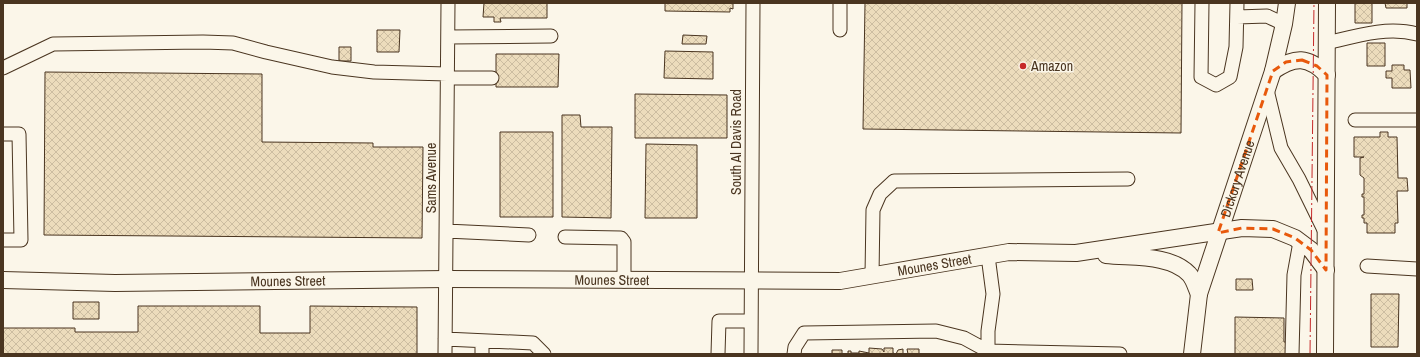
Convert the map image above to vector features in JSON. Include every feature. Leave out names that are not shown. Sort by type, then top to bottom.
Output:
[{"type":"main road","name":"Dickory Avenue","points":[[1192,354],[1199,294],[1273,71],[1284,24],[1287,3]]},
{"type":"main road","points":[[1325,354],[1327,3]]},
{"type":"main road","points":[[1273,71],[1286,62],[1302,60],[1318,66],[1327,75]]},
{"type":"main road","name":"Mounes Street","points":[[3,280],[116,283],[447,279],[840,281],[1009,252],[1076,253],[1218,233],[1242,228],[1273,229],[1300,242],[1311,250],[1326,270]]},
{"type":"main road","points":[[1076,253],[1163,260],[1180,266],[1191,276],[1199,294]]},
{"type":"street","name":"Sams Avenue","points":[[445,354],[447,279],[448,3]]},
{"type":"street","name":"South Al Davis Road","points":[[751,354],[753,3]]},
{"type":"street","points":[[840,3],[840,30]]},
{"type":"street","points":[[1202,3],[1201,77],[1216,85],[1230,77],[1236,47],[1237,3]]},
{"type":"street","points":[[1237,17],[1267,16],[1284,24]]},
{"type":"street","points":[[1327,43],[1365,34],[1403,30],[1417,34]]},
{"type":"street","points":[[448,37],[551,36]]},
{"type":"street","points":[[3,68],[53,44],[203,42],[233,43],[332,67],[367,72],[492,78]]},
{"type":"street","points":[[1267,90],[1281,148],[1299,179],[1326,234]]},
{"type":"street","points":[[1355,120],[1417,120]]},
{"type":"street","points":[[3,134],[19,134],[21,240],[3,240]]},
{"type":"street","points":[[872,276],[873,210],[880,194],[894,181],[1128,178]]},
{"type":"street","points":[[446,231],[529,235]]},
{"type":"street","points":[[565,238],[621,238],[624,242],[624,281]]},
{"type":"street","points":[[1292,354],[1294,275],[1300,242]]},
{"type":"street","points":[[988,256],[993,294],[988,331],[988,353]]},
{"type":"street","points":[[1367,266],[1417,269]]},
{"type":"street","points":[[718,354],[719,321],[751,320]]},
{"type":"street","points":[[794,354],[795,347],[804,333],[936,331],[964,338],[988,353],[1120,354]]},
{"type":"street","points":[[445,339],[533,343],[544,354]]},
{"type":"street","points":[[482,341],[482,354]]},
{"type":"highlighted area","points":[[1302,60],[1317,66],[1327,75],[1326,270],[1311,250],[1295,238],[1273,229],[1242,228],[1218,233],[1273,71],[1286,62]]},
{"type":"building","points":[[484,3],[547,3],[547,18],[500,18],[501,22],[494,22],[494,17],[483,17]]},
{"type":"building","points":[[665,3],[733,3],[733,9],[730,8],[730,12],[665,11]]},
{"type":"building","name":"Amazon","points":[[865,3],[1182,3],[1181,133],[863,129]]},
{"type":"building","points":[[1355,3],[1372,3],[1372,23],[1355,23]]},
{"type":"building","points":[[1385,3],[1407,3],[1407,8],[1386,8]]},
{"type":"building","points":[[377,30],[400,30],[399,52],[377,52]]},
{"type":"building","points":[[683,35],[707,36],[706,44],[682,44]]},
{"type":"building","points":[[1367,43],[1385,43],[1385,66],[1367,66]]},
{"type":"building","points":[[339,47],[351,47],[351,61],[339,61]]},
{"type":"building","points":[[665,51],[713,52],[713,79],[664,78]]},
{"type":"building","points":[[496,54],[559,54],[558,87],[496,87]]},
{"type":"building","points":[[1392,65],[1404,65],[1404,70],[1410,70],[1411,88],[1392,88],[1392,78],[1386,78],[1386,71],[1392,71]]},
{"type":"building","points":[[45,72],[262,74],[262,142],[373,143],[373,147],[423,147],[422,238],[44,235]]},
{"type":"building","points":[[635,94],[727,95],[727,138],[635,138]]},
{"type":"building","points":[[562,115],[580,115],[581,127],[612,127],[611,218],[562,217]]},
{"type":"building","points":[[500,132],[553,132],[553,217],[500,217]]},
{"type":"building","points":[[1380,132],[1388,132],[1388,137],[1397,137],[1398,178],[1407,178],[1408,191],[1397,191],[1398,223],[1395,223],[1395,233],[1367,233],[1367,223],[1364,223],[1364,218],[1362,218],[1362,215],[1364,215],[1364,197],[1362,197],[1362,194],[1364,194],[1364,178],[1360,175],[1360,158],[1364,157],[1354,157],[1354,137],[1380,137]]},
{"type":"building","points":[[646,144],[697,145],[697,218],[645,218]]},
{"type":"building","points":[[1236,279],[1252,279],[1253,290],[1236,290]]},
{"type":"building","points":[[1371,294],[1399,294],[1398,347],[1371,347]]},
{"type":"building","points":[[73,302],[99,302],[99,319],[73,319]]},
{"type":"building","points":[[138,306],[260,306],[260,333],[310,333],[310,306],[417,307],[417,354],[3,354],[3,328],[75,328],[75,332],[138,332]]},
{"type":"building","points":[[1235,317],[1284,318],[1284,342],[1287,342],[1287,354],[1235,354]]},
{"type":"building","points":[[869,348],[882,349],[884,352],[884,348],[893,348],[893,353],[896,354],[848,354],[848,351],[851,351],[851,353],[859,353],[859,351],[869,353]]},
{"type":"building","points":[[903,349],[903,354],[896,354],[898,350]]},
{"type":"building","points":[[907,349],[919,349],[919,354],[908,354]]},
{"type":"building","points":[[832,350],[842,350],[842,354],[832,354]]},
{"type":"power","points":[[1310,354],[1314,3]]},
{"type":"place","name":"Amazon","points":[[1023,66]]}]
